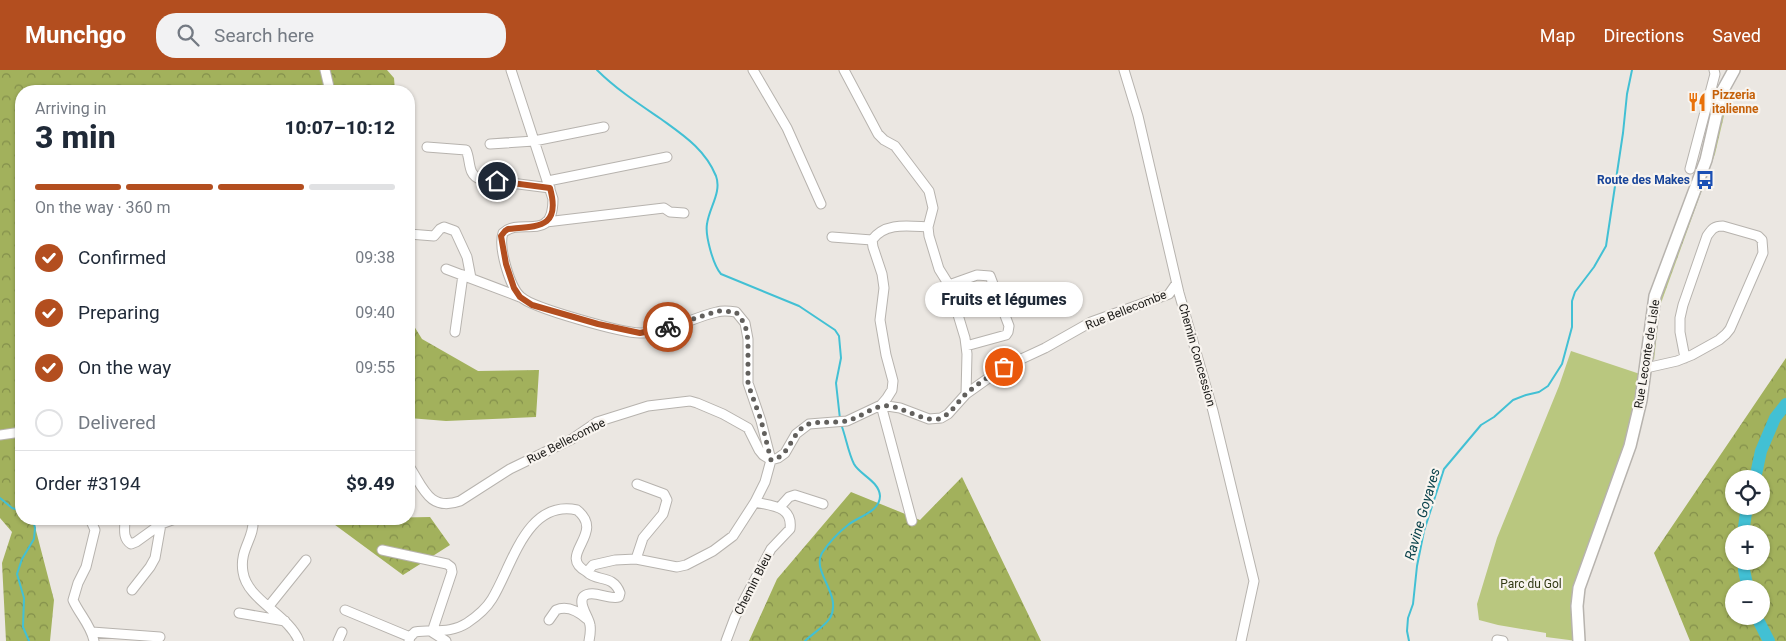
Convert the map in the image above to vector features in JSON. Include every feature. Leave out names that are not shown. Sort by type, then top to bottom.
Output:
[{"type":"main road","name":"Rue Leconte de Lisle","points":[[1579,641],[1577,606],[1580,588],[1630,446],[1641,400],[1655,296],[1706,160],[1723,90],[1734,70]]},
{"type":"street","points":[[325,70],[329,85]]},
{"type":"street","points":[[511,70],[553,199],[553,210],[546,222]]},
{"type":"street","points":[[753,70],[787,128],[821,204]]},
{"type":"street","points":[[844,70],[878,134],[895,146],[911,170],[928,187],[933,208],[928,227],[929,236],[939,269],[949,285],[966,346],[966,394]]},
{"type":"street","name":"Chemin Concession","points":[[1124,70],[1138,116],[1176,284],[1213,411],[1254,581],[1241,641]]},
{"type":"street","points":[[1690,169],[1715,74],[1714,70]]},
{"type":"street","points":[[490,144],[534,141],[604,127]]},
{"type":"street","points":[[427,146],[466,150],[469,155],[471,172],[474,177],[480,179],[549,184],[667,157]]},
{"type":"street","points":[[520,297],[514,288],[506,264],[501,236],[508,229],[538,226],[546,222],[664,208],[670,212],[684,213]]},
{"type":"street","points":[[771,460],[785,453],[802,428],[809,424],[847,420],[881,406],[887,398],[892,390],[893,381],[880,320],[884,288],[882,274],[872,240],[877,233],[887,228],[899,226],[928,227]]},
{"type":"street","points":[[1646,368],[1685,358],[1719,340],[1730,329],[1763,253],[1762,240],[1758,236],[1723,226],[1717,226],[1712,229],[1707,236],[1680,318],[1680,332],[1685,358]]},
{"type":"street","points":[[415,235],[431,237],[444,227],[455,231],[467,257],[467,277],[455,332]]},
{"type":"street","points":[[832,237],[872,240]]},
{"type":"street","points":[[446,269],[520,297],[532,305],[598,324],[640,333],[657,330],[718,311],[736,312],[745,324],[748,340],[748,384],[761,420],[771,460],[765,482],[755,502],[733,536],[713,551],[686,565],[677,566],[636,559],[615,560],[593,565],[587,572]]},
{"type":"street","points":[[949,285],[977,275],[990,276],[1010,326],[1006,334],[966,346]]},
{"type":"street","name":"Rue Bellecombe","points":[[881,406],[900,408],[934,420],[941,418],[948,414],[966,394],[1004,367],[1045,348],[1091,322],[1169,294],[1176,284]]},
{"type":"street","name":"Rue Bellecombe","points":[[415,475],[432,500],[439,504],[451,504],[460,501],[510,469],[572,439],[597,422],[648,406],[682,401],[697,403],[742,423],[752,434],[763,455],[771,460]]},
{"type":"street","points":[[881,406],[912,521]]},
{"type":"street","points":[[0,435],[15,433]]},
{"type":"street","points":[[636,559],[643,538],[663,514],[667,500],[664,494],[637,484]]},
{"type":"street","points":[[755,502],[780,507],[789,497],[795,495],[823,504]]},
{"type":"street","name":"Chemin Bleu","points":[[726,641],[735,617],[771,549],[790,529],[790,519],[780,507]]},
{"type":"street","points":[[345,610],[410,639],[414,632],[445,631],[466,624],[492,600],[525,533],[539,519],[551,512],[565,508],[578,510],[586,520],[587,531],[576,555],[576,562],[580,568],[593,576],[607,579],[614,584],[620,593],[619,597],[615,598],[594,594],[588,594],[583,597],[582,608],[590,623],[589,641]]},
{"type":"street","points":[[92,525],[94,530]]},
{"type":"street","points":[[96,525],[86,567],[78,583],[73,600],[76,609],[93,636],[160,636]]},
{"type":"street","points":[[125,525],[125,536],[131,544],[160,525]]},
{"type":"street","points":[[132,590],[155,558],[161,525]]},
{"type":"street","points":[[252,525],[252,531],[242,554],[243,575],[252,590],[285,621],[296,634],[299,641]]},
{"type":"street","points":[[382,550],[447,564],[451,568],[452,572],[432,632]]},
{"type":"street","points":[[269,606],[306,560]]},
{"type":"street","points":[[549,620],[556,610],[564,608],[582,615],[590,623]]},
{"type":"street","points":[[239,613],[285,621]]},
{"type":"street","points":[[432,632],[446,641]]},
{"type":"green space","points":[[0,70],[387,70],[394,78],[395,85],[15,85],[15,525],[35,525],[54,600],[50,641],[6,641],[2,563],[12,532],[0,518]]},
{"type":"green space","points":[[1739,70],[1741,70],[1731,86],[1715,154],[1660,306],[1654,360],[1651,357],[1657,305],[1727,92]]},
{"type":"green space","points":[[415,328],[422,339],[478,371],[539,370],[536,417],[446,421],[415,418]]},
{"type":"green space","name":"Parc du Gol","points":[[1571,351],[1640,374],[1634,415],[1621,461],[1576,582],[1577,641],[1546,637],[1546,633],[1479,620],[1477,604],[1497,538],[1559,386]]},
{"type":"green space","points":[[1786,358],[1786,641],[1690,641],[1654,553]]},
{"type":"green space","points":[[962,477],[1041,641],[749,641],[777,579],[851,492],[920,520]]},
{"type":"green space","points":[[415,517],[430,517],[450,545],[403,575],[335,525],[415,525]]},
{"type":"waterway","points":[[597,70],[620,90],[685,137],[700,150],[711,166],[716,176],[717,188],[715,200],[708,218],[707,235],[713,257],[721,274],[799,306],[835,330],[839,336],[841,358],[836,383],[840,419]]},
{"type":"waterway","name":"Ravine Goyaves","points":[[1409,641],[1407,631],[1408,618],[1413,604],[1417,566],[1424,531],[1444,469],[1481,425],[1494,417],[1513,400],[1539,392],[1548,386],[1562,364],[1572,327],[1572,301],[1575,292],[1594,267],[1606,246],[1632,70]]},
{"type":"waterway","points":[[1757,470],[1761,451],[1775,418],[1786,404]]},
{"type":"waterway","points":[[805,641],[830,618],[833,609],[833,601],[820,568],[822,553],[845,528],[872,510],[879,502],[880,496],[873,482],[854,464],[841,424]]},
{"type":"waterway","points":[[0,498],[15,509]]},
{"type":"waterway","points":[[1744,525],[1746,515]]},
{"type":"waterway","points":[[29,641],[23,627],[24,598],[17,574],[22,559],[34,539],[34,525]]},
{"type":"waterway","points":[[1744,570],[1746,580]]},
{"type":"waterway","points":[[1761,625],[1769,641]]},
{"type":"way so far","points":[[668,327],[718,311],[736,312],[745,324],[748,340],[748,384],[761,420],[771,460],[785,453],[796,434],[809,424],[847,420],[881,406],[900,408],[934,420],[941,418],[948,414],[966,394],[1004,367]]},
{"type":"place","name":"Pizzeria italienne","points":[[1697,102]]},
{"type":"place","name":"Route des Makes","points":[[1705,180]]},
{"type":"place","name":"Fruits et légumes","points":[[1004,367]]},
{"type":"route","points":[[497,181],[550,188],[553,199],[553,210],[545,224],[508,229],[501,236],[506,264],[514,288],[520,297],[532,305],[598,324],[640,333],[668,327]]}]
